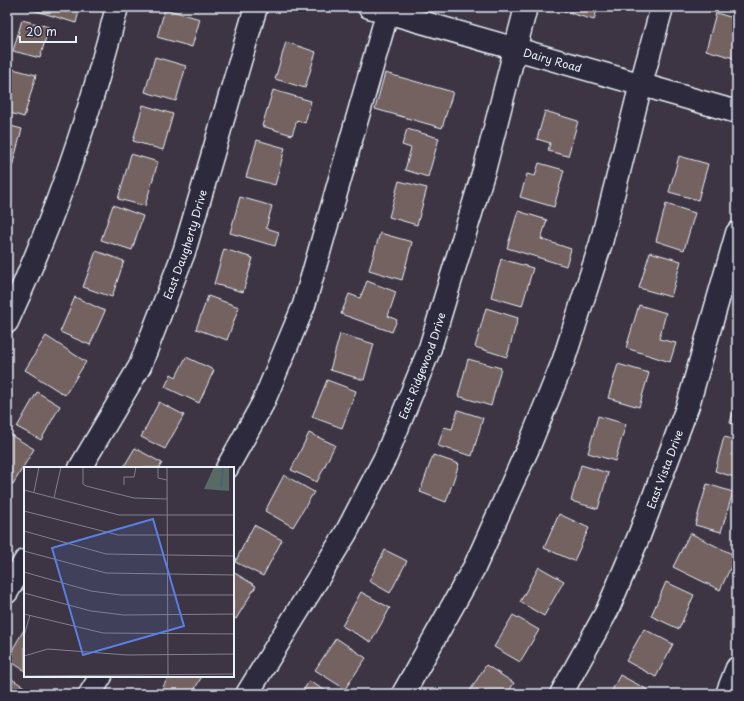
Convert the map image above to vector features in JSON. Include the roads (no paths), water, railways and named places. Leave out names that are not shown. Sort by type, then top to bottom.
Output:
[{"type":"street","points":[[7,322],[37,254],[65,184],[116,7]]},
{"type":"street","name":"East Daugherty Drive","points":[[81,467],[140,366],[184,252],[256,7]]},
{"type":"street","name":"East Ridgewood Drive","points":[[247,694],[346,533],[386,456],[430,348],[485,167],[514,48],[526,7]]},
{"type":"street","points":[[403,694],[475,566],[529,446],[563,362],[601,243],[662,7]]},
{"type":"street","points":[[228,467],[263,403],[304,305],[382,9]]},
{"type":"street","name":"Dairy Road","points":[[382,9],[737,112]]},
{"type":"street","name":"East Vista Drive","points":[[561,694],[607,611],[639,536],[688,405],[737,233]]},
{"type":"street","points":[[7,592],[24,563]]},
{"type":"street","points":[[727,694],[737,668]]},
{"type":"street","points":[[90,694],[100,677]]}]
